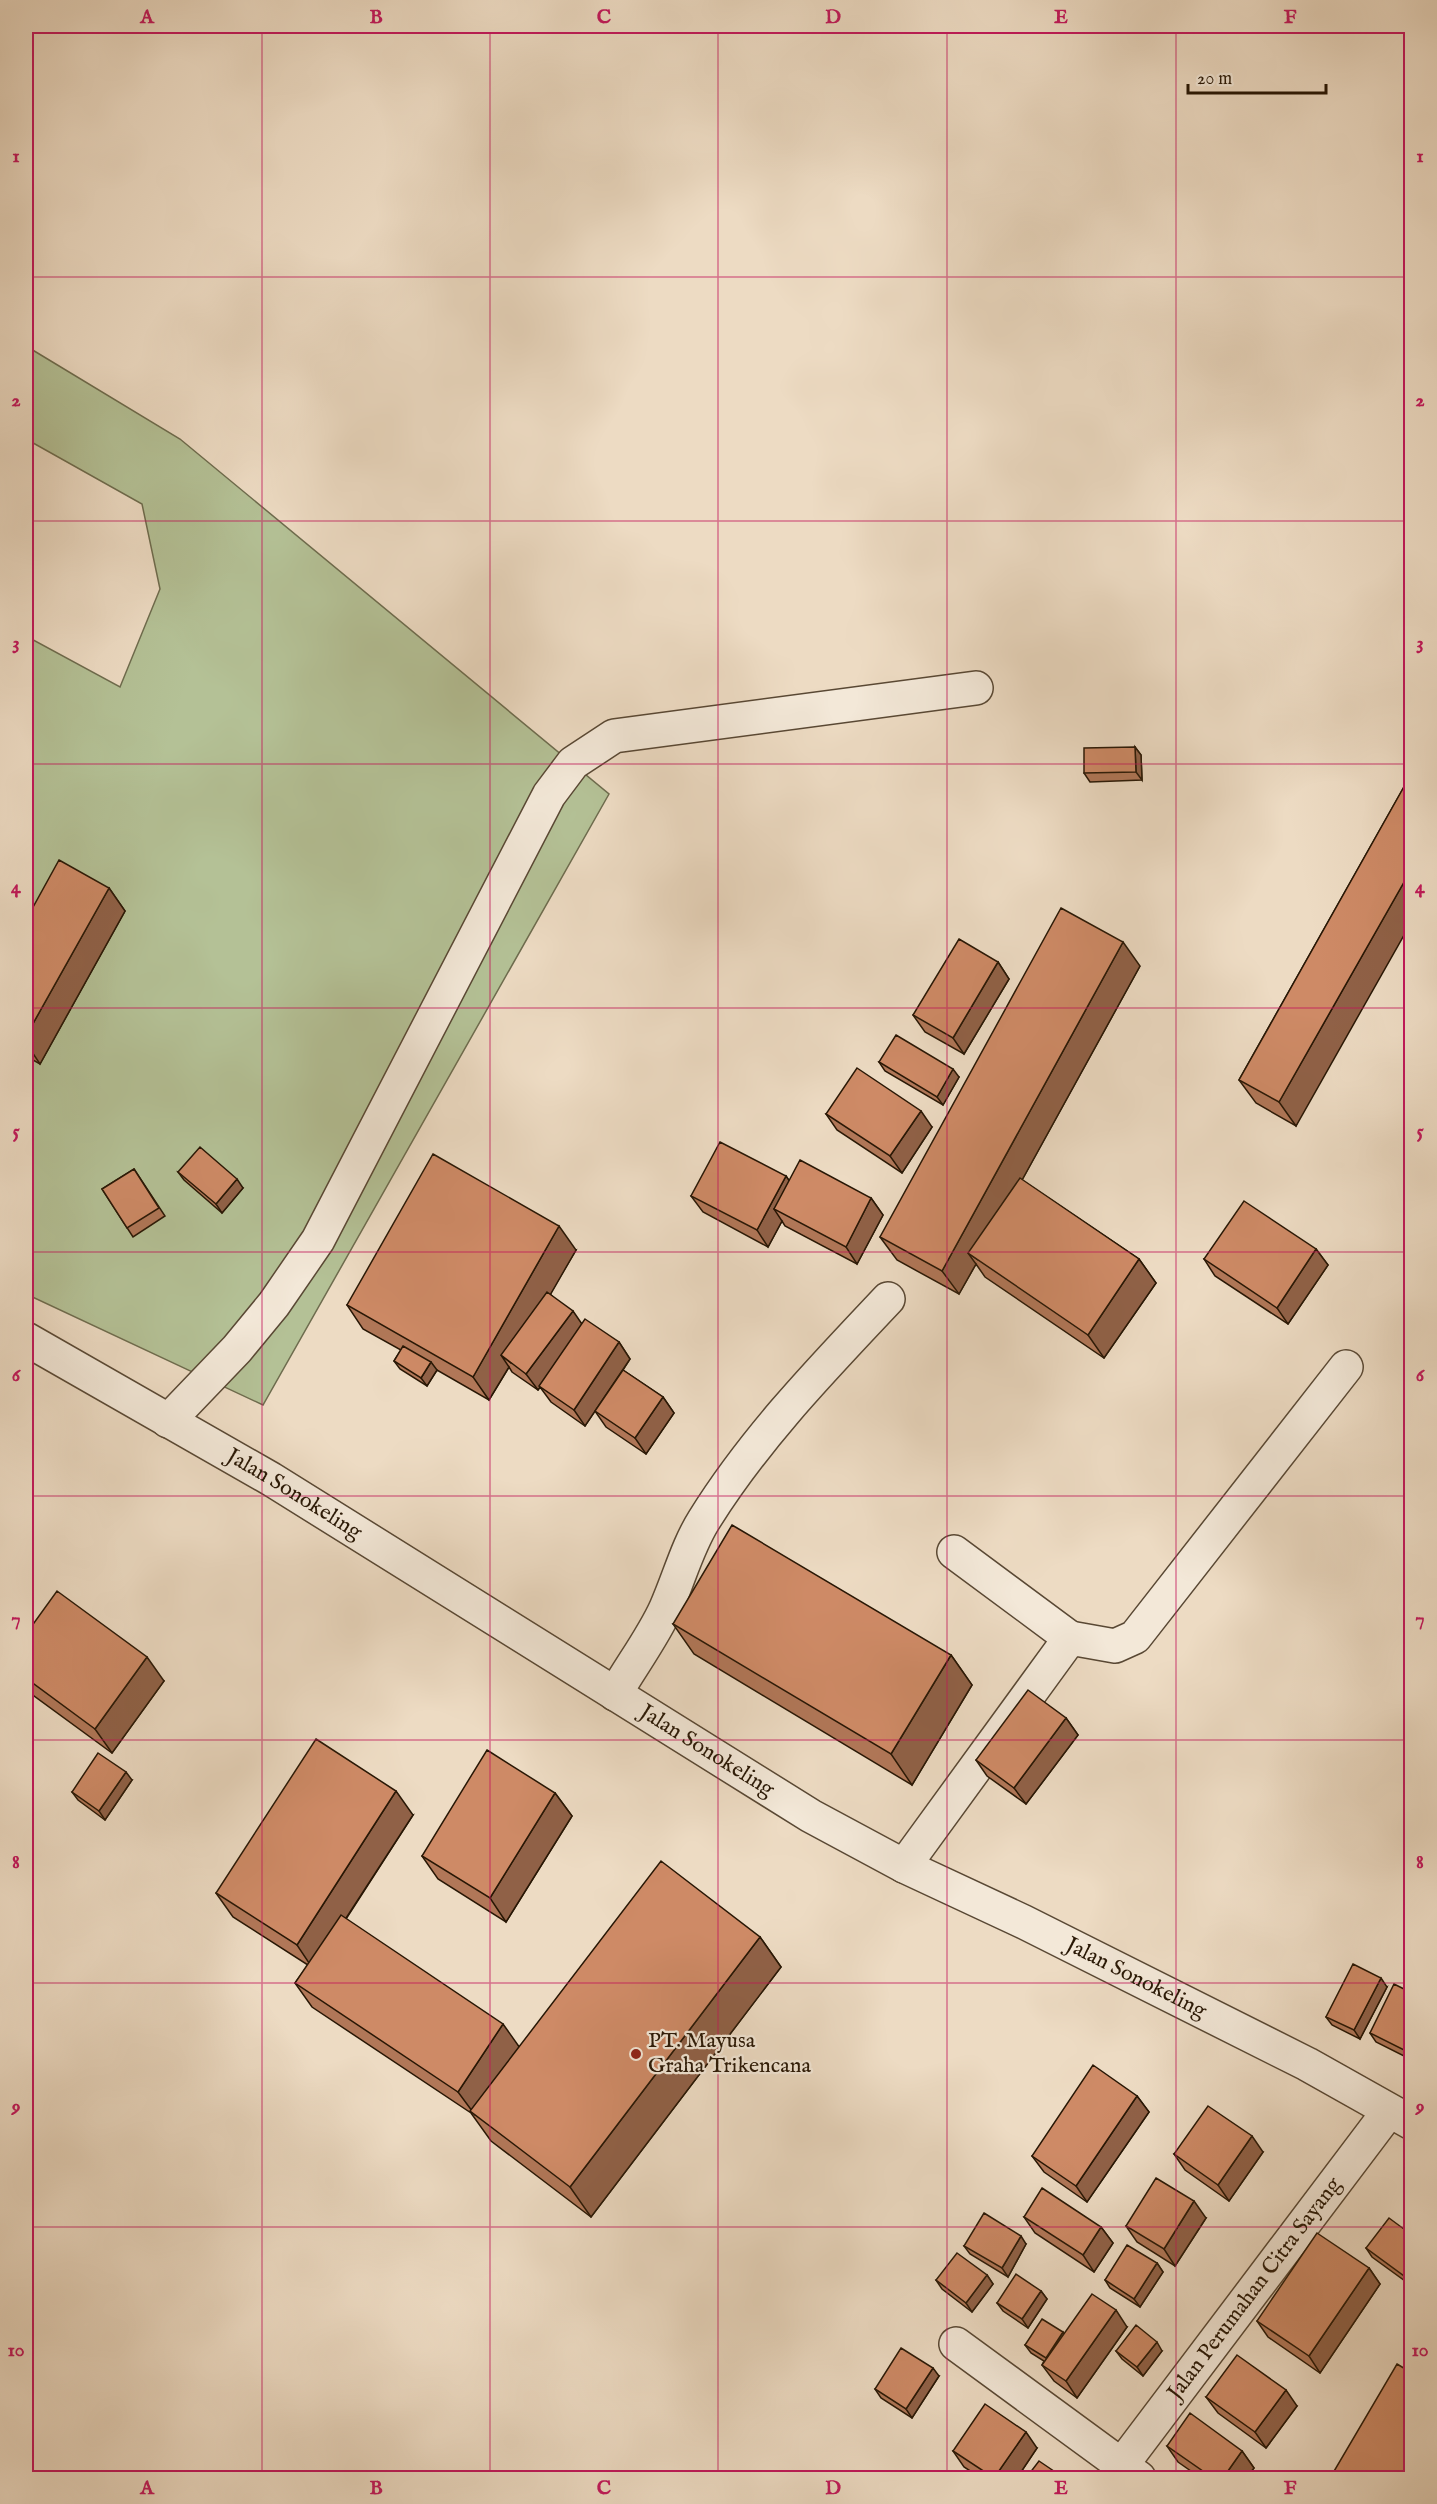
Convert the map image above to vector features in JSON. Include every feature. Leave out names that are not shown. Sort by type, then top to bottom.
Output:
[{"type":"street","points":[[168,1421],[237,1349],[274,1304],[318,1240],[549,795],[573,763],[614,736],[976,688]]},
{"type":"street","points":[[615,1694],[666,1609],[685,1557],[703,1521],[747,1457],[800,1392],[888,1299]]},
{"type":"street","name":"Jalan Sonokeling","points":[[26,1339],[280,1485],[810,1816],[904,1866],[1307,2064],[1400,2117]]},
{"type":"street","points":[[954,1552],[1070,1638],[1115,1646],[1135,1637],[1346,1367]]},
{"type":"street","points":[[904,1866],[1070,1638]]},
{"type":"street","name":"Jalan Perumahan Citra Sayang","points":[[1130,2472],[1400,2117]]},
{"type":"street","points":[[956,2344],[1130,2472]]},
{"type":"green space","points":[[26,346],[180,439],[609,794],[263,1405],[26,1294],[26,636],[120,687],[160,589],[142,504],[26,439]]},
{"type":"building","points":[[1135,747],[1136,772],[1084,773],[1084,748]]},
{"type":"building","points":[[1405,785],[1412,789],[1412,868],[1279,1102],[1239,1080]]},
{"type":"building","points":[[59,860],[109,888],[26,1036],[26,920]]},
{"type":"building","points":[[1061,908],[1123,942],[942,1271],[880,1237]]},
{"type":"building","points":[[959,939],[998,962],[953,1038],[913,1015]]},
{"type":"building","points":[[896,1035],[953,1069],[937,1097],[879,1062]]},
{"type":"building","points":[[857,1068],[921,1111],[890,1156],[826,1114]]},
{"type":"building","points":[[720,1142],[786,1176],[757,1230],[691,1196]]},
{"type":"building","points":[[200,1147],[237,1179],[216,1204],[178,1172]]},
{"type":"building","points":[[433,1154],[559,1226],[473,1377],[347,1305]]},
{"type":"building","points":[[800,1160],[871,1198],[846,1247],[774,1209]]},
{"type":"building","points":[[134,1169],[159,1208],[127,1228],[102,1189]]},
{"type":"building","points":[[1020,1178],[1139,1259],[1088,1335],[968,1253]]},
{"type":"building","points":[[1244,1201],[1316,1249],[1277,1308],[1204,1259]]},
{"type":"building","points":[[547,1292],[573,1311],[526,1374],[501,1355]]},
{"type":"building","points":[[585,1319],[619,1342],[574,1410],[539,1386]]},
{"type":"building","points":[[403,1346],[431,1362],[421,1378],[394,1361]]},
{"type":"building","points":[[623,1370],[663,1397],[635,1438],[595,1411]]},
{"type":"building","points":[[732,1525],[951,1655],[891,1754],[673,1624]]},
{"type":"building","points":[[57,1591],[147,1657],[95,1729],[26,1678],[26,1634]]},
{"type":"building","points":[[1028,1690],[1066,1718],[1014,1788],[976,1760]]},
{"type":"building","points":[[316,1739],[396,1791],[297,1945],[216,1893]]},
{"type":"building","points":[[487,1750],[555,1793],[490,1898],[422,1856]]},
{"type":"building","points":[[98,1753],[126,1772],[99,1811],[72,1792]]},
{"type":"building","name":"PT. Mayusa Graha Trikencana","points":[[661,1861],[760,1937],[570,2187],[470,2111]]},
{"type":"building","points":[[341,1915],[503,2024],[458,2092],[295,1983]]},
{"type":"building","points":[[1353,1964],[1381,1978],[1354,2030],[1326,2017]]},
{"type":"building","points":[[1394,1984],[1412,1993],[1412,2040],[1406,2051],[1370,2033]]},
{"type":"building","points":[[1093,2065],[1137,2096],[1076,2186],[1032,2156]]},
{"type":"building","points":[[1208,2106],[1252,2136],[1218,2185],[1174,2154]]},
{"type":"building","points":[[1156,2178],[1194,2201],[1164,2249],[1126,2226]]},
{"type":"building","points":[[1042,2188],[1101,2227],[1083,2255],[1024,2217]]},
{"type":"building","points":[[984,2213],[1021,2236],[1002,2268],[964,2246]]},
{"type":"building","points":[[1389,2218],[1412,2235],[1411,2281],[1366,2248]]},
{"type":"building","points":[[1317,2233],[1369,2268],[1309,2356],[1257,2321]]},
{"type":"building","points":[[1127,2245],[1157,2263],[1134,2299],[1105,2280]]},
{"type":"building","points":[[957,2253],[987,2275],[966,2303],[936,2280]]},
{"type":"building","points":[[1016,2274],[1041,2291],[1022,2319],[997,2303]]},
{"type":"building","points":[[1092,2294],[1116,2310],[1066,2381],[1042,2365]]},
{"type":"building","points":[[1042,2319],[1063,2332],[1046,2358],[1025,2345]]},
{"type":"building","points":[[1136,2325],[1157,2342],[1137,2367],[1116,2351]]},
{"type":"building","points":[[901,2348],[933,2368],[906,2409],[875,2389]]},
{"type":"building","points":[[1237,2355],[1286,2390],[1255,2432],[1206,2397]]},
{"type":"building","points":[[1397,2364],[1412,2373],[1412,2478],[1330,2478]]},
{"type":"building","points":[[985,2404],[1026,2432],[994,2478],[953,2451]]},
{"type":"building","points":[[1190,2413],[1242,2451],[1223,2478],[1213,2478],[1167,2446]]},
{"type":"building","points":[[1039,2461],[1064,2478],[1026,2478]]},
{"type":"place","name":"PT. Mayusa Graha Trikencana","points":[[636,2054]]}]
